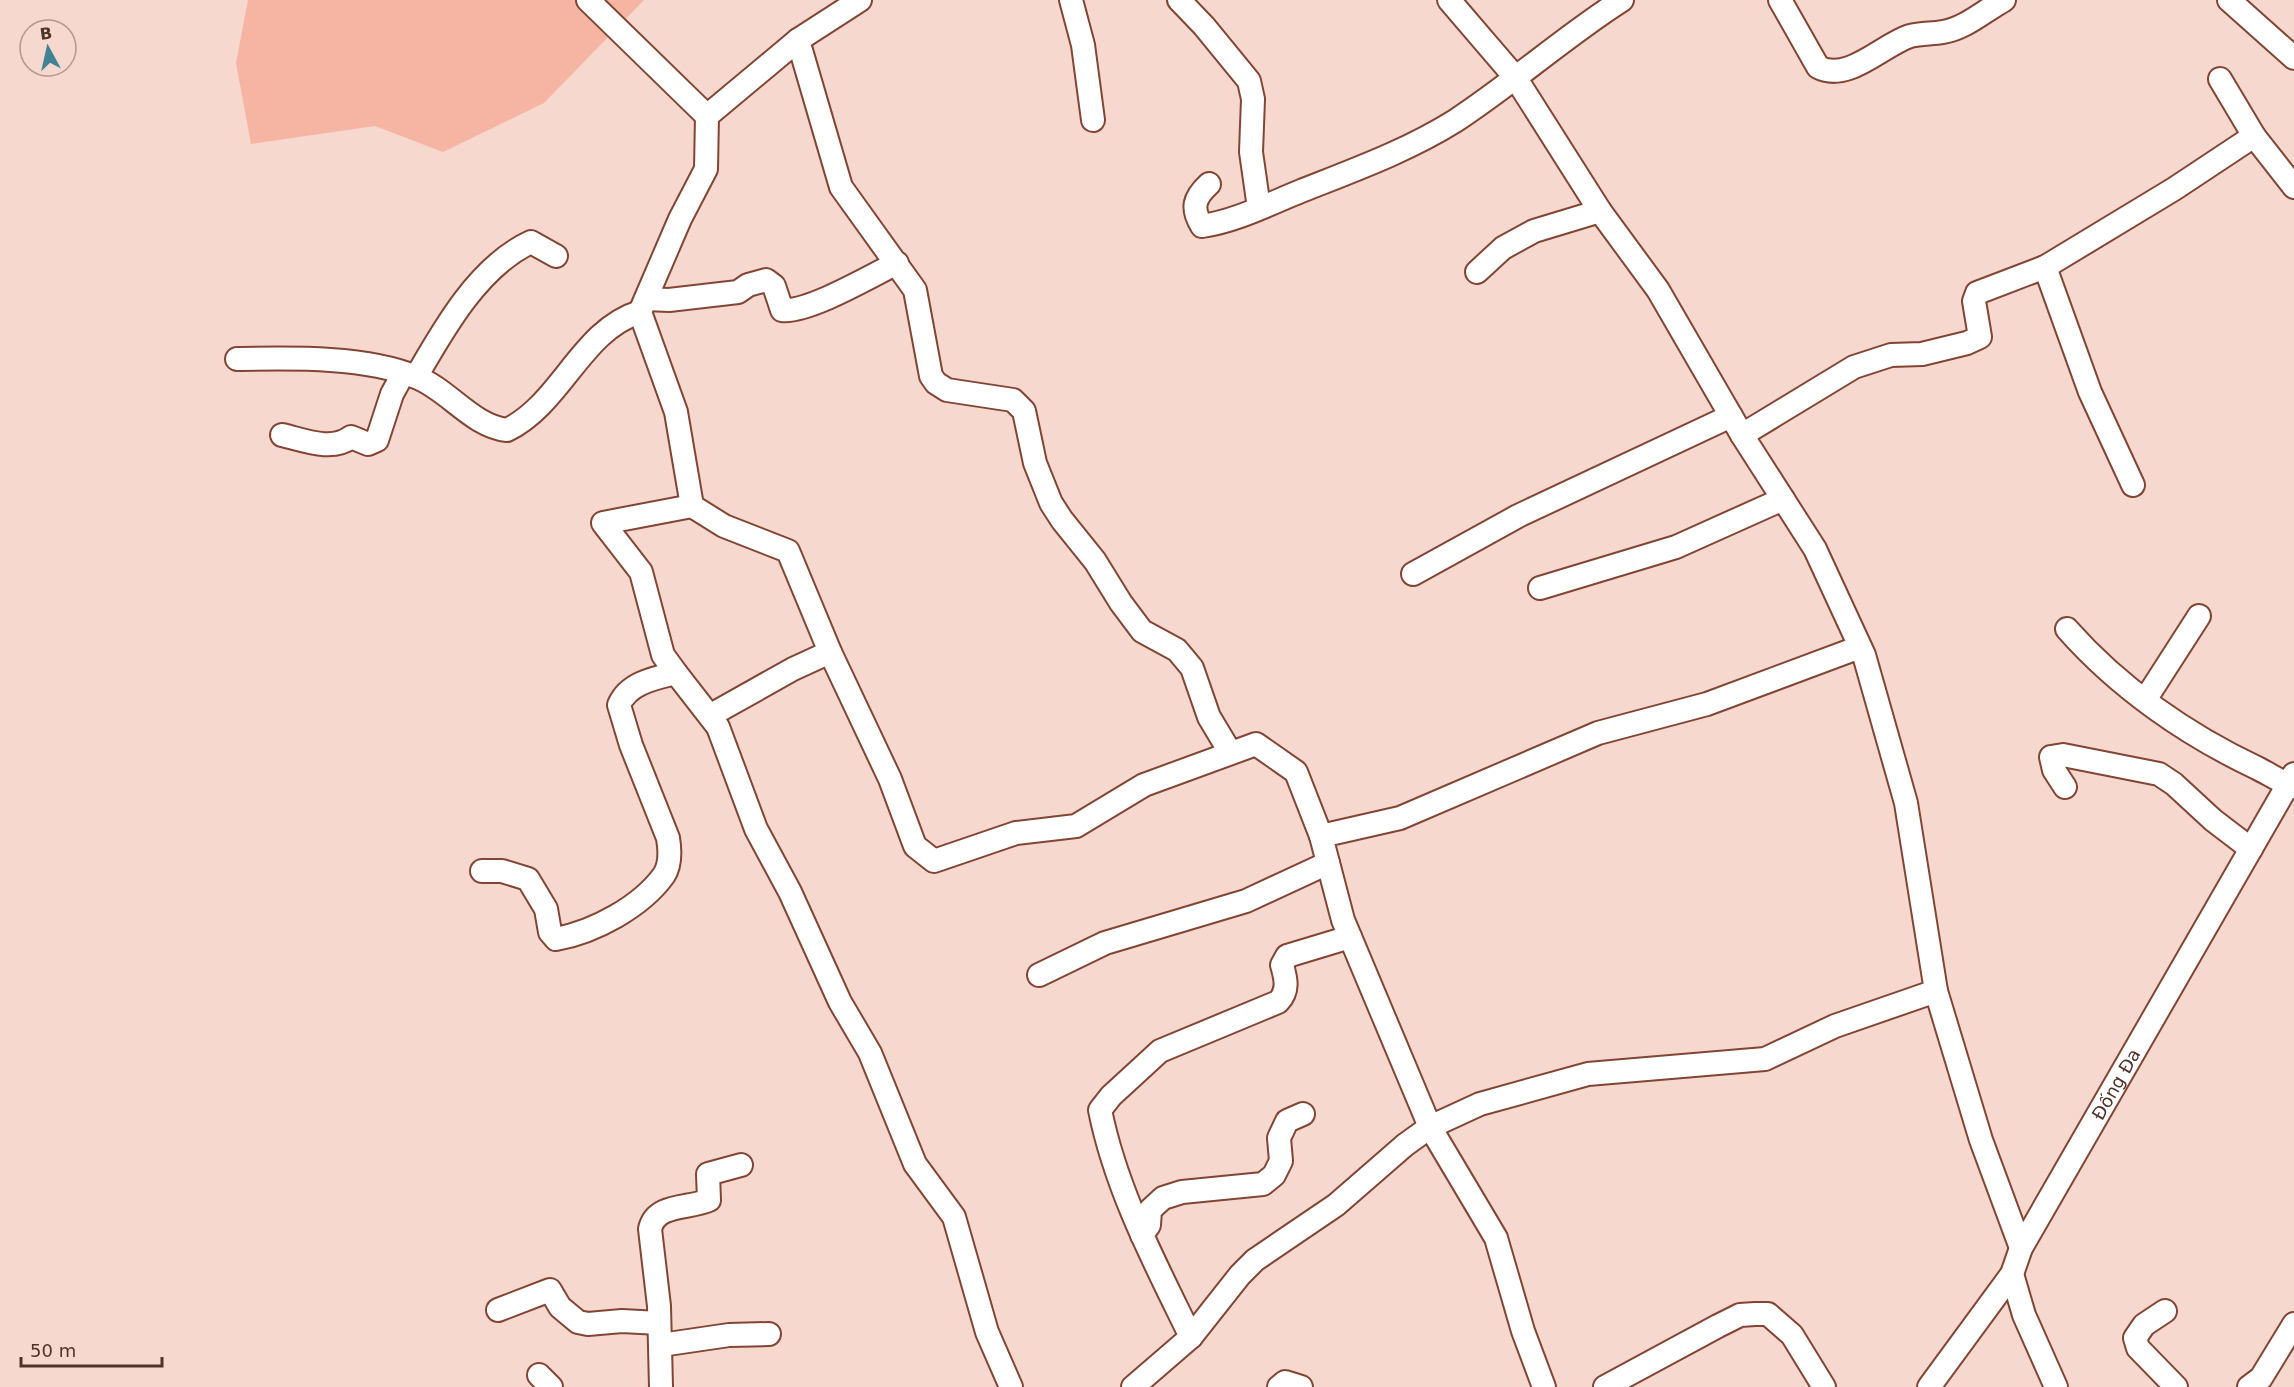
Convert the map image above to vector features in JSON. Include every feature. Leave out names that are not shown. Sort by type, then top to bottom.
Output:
[{"type":"street","points":[[588,0],[707,116],[706,169],[680,219],[643,306],[676,412],[692,506]]},
{"type":"street","points":[[707,116],[798,40],[860,0]]},
{"type":"street","points":[[1071,0],[1083,45],[1093,120]]},
{"type":"street","points":[[1179,0],[1204,26],[1249,81],[1253,99],[1251,152],[1258,201],[1263,206]]},
{"type":"street","points":[[1449,0],[1515,77],[1600,211],[1658,290],[1736,425],[1815,549],[1860,647],[1906,803],[1936,991],[1981,1140],[2021,1248]]},
{"type":"street","points":[[1209,184],[1196,196],[1194,213],[1202,226],[1263,206],[1420,141],[1486,100],[1622,0]]},
{"type":"street","points":[[1780,0],[1812,59],[1818,67],[1828,72],[1849,68],[1911,36],[1943,32],[1970,22],[2004,0]]},
{"type":"street","points":[[2229,0],[2294,58]]},
{"type":"street","points":[[798,40],[841,187],[915,290],[929,366],[936,383],[946,390],[1013,400],[1024,411],[1035,463],[1051,503],[1095,561],[1121,603],[1142,631],[1177,650],[1192,668],[1209,717],[1230,752]]},
{"type":"street","points":[[2220,79],[2254,136],[2294,187]]},
{"type":"street","points":[[1413,574],[1518,516],[1736,425],[1854,367],[1891,355],[1922,354],[1980,337],[1974,301],[1977,294],[1984,288],[2045,267],[2174,189],[2254,136]]},
{"type":"street","points":[[1477,272],[1503,248],[1534,231],[1600,211]]},
{"type":"street","points":[[282,435],[323,444],[342,444],[351,438],[368,444],[378,440],[392,394],[410,375],[482,281],[511,252],[531,242],[556,256]]},
{"type":"street","points":[[237,359],[335,361],[410,375],[487,425],[507,430],[539,408],[589,348],[614,325],[643,306],[669,300],[738,292],[748,285],[766,280],[774,286],[782,310],[791,311],[833,295],[897,263]]},
{"type":"street","points":[[2045,267],[2090,392],[2133,485]]},
{"type":"street","points":[[1540,588],[1676,547],[1783,499]]},
{"type":"street","points":[[1011,1387],[987,1332],[954,1217],[915,1164],[870,1053],[840,1002],[790,892],[756,829],[718,727],[663,655],[641,572],[603,523],[692,506],[724,526],[788,551],[830,652],[890,779],[915,846],[934,861],[1016,833],[1076,826],[1144,785],[1256,744],[1296,772],[1321,836],[1343,920],[1430,1127],[1496,1238],[1523,1331],[1544,1387]]},
{"type":"street","points":[[2145,700],[2199,616]]},
{"type":"street","points":[[2067,629],[2086,651],[2145,700],[2211,747],[2292,782]]},
{"type":"street","points":[[1321,836],[1400,818],[1521,764],[1598,733],[1707,704],[1860,647]]},
{"type":"street","points":[[711,715],[793,669],[830,652]]},
{"type":"street","points":[[482,871],[502,871],[528,879],[546,909],[550,932],[556,939],[625,910],[665,874],[670,855],[668,838],[631,745],[619,705],[622,697],[631,689],[650,679],[676,673]]},
{"type":"street","points":[[2066,787],[2054,770],[2051,757],[2063,755],[2159,774],[2174,784],[2213,820],[2252,849]]},
{"type":"street","name":"Đống Đa","points":[[1929,1387],[2012,1274],[2021,1248],[2292,782]]},
{"type":"street","points":[[1039,975],[1098,946],[1147,928],[1246,901],[1328,863]]},
{"type":"street","points":[[1191,1337],[1142,1235],[1116,1174],[1100,1110],[1111,1096],[1160,1051],[1278,1002],[1285,995],[1286,981],[1282,965],[1287,956],[1350,937]]},
{"type":"street","points":[[1133,1387],[1191,1337],[1240,1275],[1255,1260],[1336,1205],[1405,1144],[1430,1127],[1480,1104],[1588,1074],[1765,1059],[1835,1026],[1936,991]]},
{"type":"street","points":[[1142,1235],[1149,1225],[1150,1210],[1163,1198],[1182,1192],[1263,1184],[1274,1174],[1281,1161],[1279,1138],[1287,1121],[1303,1114]]},
{"type":"street","points":[[661,1387],[659,1300],[651,1221],[660,1212],[709,1200],[708,1174],[741,1164]]},
{"type":"street","points":[[2012,1274],[2024,1316],[2056,1387]]},
{"type":"street","points":[[498,1310],[550,1290],[560,1307],[578,1322],[588,1324],[622,1321],[660,1334],[769,1334]]},
{"type":"street","points":[[2165,1311],[2144,1325],[2135,1338],[2138,1348],[2176,1387]]},
{"type":"street","points":[[1605,1387],[1740,1315],[1768,1314],[1792,1335],[1824,1387]]},
{"type":"street","points":[[2249,1387],[2261,1378],[2294,1324]]},
{"type":"street","points":[[1279,1387],[1285,1382],[1301,1387]]},
{"type":"shaded area","points":[[248,0],[644,0],[544,103],[443,152],[375,126],[251,144],[236,63]]}]
